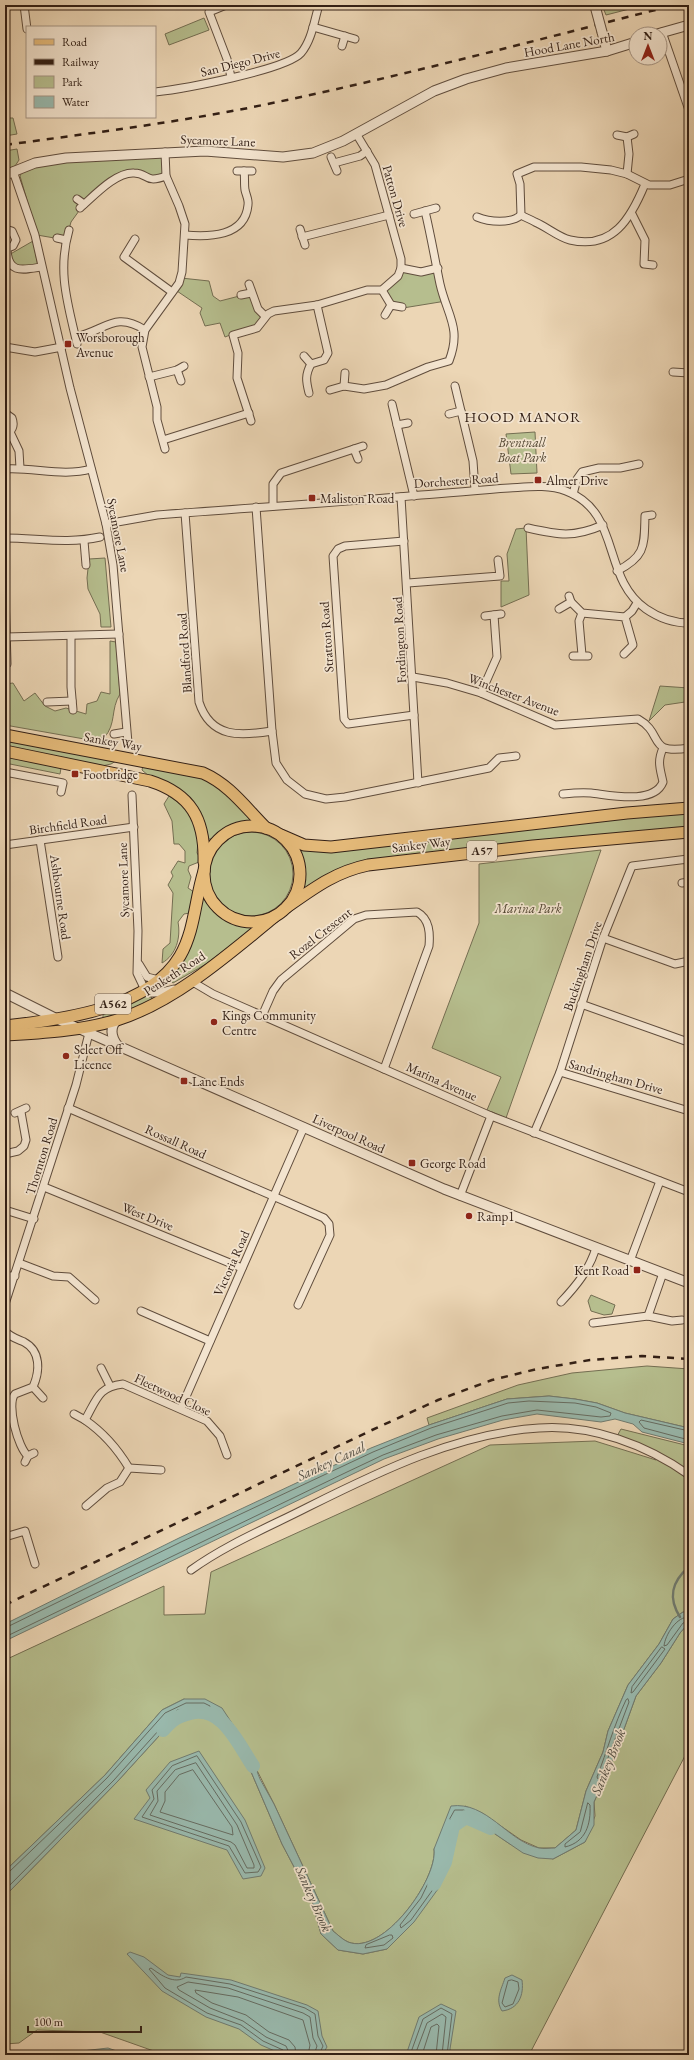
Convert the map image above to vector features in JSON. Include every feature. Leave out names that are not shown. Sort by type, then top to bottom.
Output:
[{"type":"main road","name":"Sankey Way","points":[[5,736],[190,770],[217,779],[229,788],[266,828]]},
{"type":"main road","name":"A57","points":[[5,751],[131,776],[162,785],[186,800],[196,814],[202,830],[204,870],[205,885],[210,898],[219,909],[231,917],[245,922],[260,922],[274,917],[287,907],[298,888],[300,873],[298,859],[291,846],[281,835],[266,828],[251,826],[236,829],[223,836],[213,846],[207,858],[204,870]]},
{"type":"main road","points":[[129,758],[131,776]]},
{"type":"main road","name":"Sankey Way","points":[[281,835],[304,845],[331,847],[627,813],[689,808]]},
{"type":"main road","name":"Sankey Way","points":[[287,907],[330,877],[368,864],[533,846],[689,832]]},
{"type":"main road","name":"Penketh Road","points":[[5,1026],[57,1020],[118,1002],[145,990],[159,980],[172,968],[186,942],[204,870]]},
{"type":"main road","name":"Penketh Road","points":[[5,1035],[84,1031],[118,1020],[148,1007],[190,982],[274,917]]},
{"type":"street","points":[[24,5],[27,26]]},
{"type":"street","points":[[226,5],[205,13],[228,60],[231,77]]},
{"type":"street","name":"San Diego Drive","points":[[156,92],[231,77],[291,61],[305,48],[319,5]]},
{"type":"street","points":[[595,6],[607,51]]},
{"type":"street","points":[[668,31],[689,24]]},
{"type":"street","points":[[313,27],[355,39]]},
{"type":"street","points":[[342,46],[345,36]]},
{"type":"street","name":"Hood Lane North","points":[[506,68],[607,51],[628,44]]},
{"type":"street","points":[[668,54],[689,110]]},
{"type":"street","name":"Sycamore Lane","points":[[128,743],[114,565],[106,524],[91,469],[30,217],[9,173],[35,163],[51,160],[165,152],[224,151],[294,156],[324,150],[357,135],[449,84],[506,68]]},
{"type":"street","name":"Patton Drive","points":[[357,135],[375,165],[401,259],[401,268]]},
{"type":"street","points":[[617,135],[630,135],[627,174]]},
{"type":"street","points":[[337,171],[332,160],[360,156],[367,151]]},
{"type":"street","points":[[165,152],[166,176],[179,206],[185,235],[181,278],[145,330],[142,341],[142,352],[157,407],[157,420],[165,449]]},
{"type":"street","points":[[477,217],[485,220],[502,221],[517,219],[521,215],[520,184],[517,174],[529,168],[556,166],[589,167],[627,174],[645,184],[662,186],[689,179]]},
{"type":"street","points":[[185,235],[212,236],[230,231],[239,224],[248,204],[245,190],[248,171],[237,171]]},
{"type":"street","points":[[77,199],[82,206],[104,187],[125,175],[136,173],[152,180],[166,176]]},
{"type":"street","points":[[521,215],[570,240],[585,242],[597,240],[613,234],[632,214],[645,184]]},
{"type":"street","points":[[414,214],[436,208]]},
{"type":"street","points":[[330,390],[344,386],[364,389],[386,385],[428,367],[451,364],[455,333],[440,284],[438,268],[425,211]]},
{"type":"street","points":[[632,214],[645,240],[644,264],[653,265]]},
{"type":"street","points":[[300,229],[304,241],[389,215]]},
{"type":"street","points":[[5,229],[12,231],[16,237],[15,244],[6,249],[10,264],[15,268],[23,269],[41,267]]},
{"type":"street","points":[[69,230],[66,240],[63,284],[77,340],[119,321],[127,321],[145,330]]},
{"type":"street","points":[[57,238],[66,240]]},
{"type":"street","points":[[124,258],[135,239]]},
{"type":"street","points":[[117,253],[172,292]]},
{"type":"street","points":[[225,337],[257,328],[265,316],[271,312],[286,308],[317,305],[367,290],[382,290],[398,276],[401,268],[421,272],[438,268]]},
{"type":"street","points":[[249,284],[258,309],[265,316]]},
{"type":"street","points":[[382,290],[391,305],[402,307]]},
{"type":"street","points":[[241,295],[251,293]]},
{"type":"street","points":[[311,364],[324,360],[328,353],[317,305]]},
{"type":"street","points":[[385,315],[391,305]]},
{"type":"street","points":[[163,440],[250,417],[237,378],[238,353],[233,335]]},
{"type":"street","points":[[5,347],[35,352],[62,347]]},
{"type":"street","points":[[304,356],[311,364]]},
{"type":"street","points":[[309,393],[306,380],[311,364]]},
{"type":"street","points":[[149,377],[177,370],[184,366]]},
{"type":"street","points":[[177,370],[181,381]]},
{"type":"street","points":[[673,372],[689,373]]},
{"type":"street","points":[[344,386],[345,373]]},
{"type":"street","points":[[455,386],[473,461],[475,490]]},
{"type":"street","points":[[392,404],[414,496]]},
{"type":"street","points":[[449,414],[461,411]]},
{"type":"street","points":[[5,413],[10,416],[13,422],[8,433],[19,451],[20,468]]},
{"type":"street","points":[[397,425],[408,423]]},
{"type":"street","points":[[273,506],[273,484],[281,473],[364,446]]},
{"type":"street","points":[[354,449],[358,459]]},
{"type":"street","points":[[573,494],[577,479],[582,472],[599,468],[620,468],[639,464]]},
{"type":"street","points":[[5,469],[20,468],[72,472],[91,469]]},
{"type":"street","name":"Dorchester Road","points":[[106,524],[139,517],[256,507],[414,496],[475,490],[550,487],[573,494],[590,506],[603,525],[617,571],[626,589],[638,603],[662,618],[689,623]]},
{"type":"street","name":"Fordington Road","points":[[402,496],[418,783]]},
{"type":"street","points":[[256,507],[272,731],[276,763],[287,780],[305,794],[326,799],[345,797],[489,768],[499,758],[516,756]]},
{"type":"street","name":"Blandford Road","points":[[185,513],[199,702],[202,710],[206,718],[214,725],[231,734],[242,735],[272,731]]},
{"type":"street","points":[[617,571],[631,564],[641,552],[645,516],[652,515]]},
{"type":"street","points":[[528,528],[557,534],[574,535],[603,525]]},
{"type":"street","points":[[5,538],[35,538],[48,541],[84,541],[100,538]]},
{"type":"street","points":[[84,541],[86,565]]},
{"type":"street","name":"Stratton Road","points":[[404,542],[345,546],[338,549],[333,556],[344,719],[348,724],[414,715]]},
{"type":"street","points":[[408,583],[500,576],[498,560]]},
{"type":"street","points":[[5,591],[7,664]]},
{"type":"street","points":[[560,609],[570,599],[582,613],[625,617]]},
{"type":"street","points":[[625,617],[638,603]]},
{"type":"street","points":[[572,656],[585,656],[579,621],[582,613]]},
{"type":"street","points":[[481,693],[497,657],[497,614],[485,616]]},
{"type":"street","points":[[624,654],[633,646],[625,617]]},
{"type":"street","points":[[6,637],[119,634]]},
{"type":"street","points":[[72,636],[73,710]]},
{"type":"street","name":"Winchester Avenue","points":[[413,677],[448,683],[481,693],[555,725],[638,719],[649,727],[657,744],[664,748]]},
{"type":"street","points":[[47,702],[72,701]]},
{"type":"street","points":[[114,734],[126,732]]},
{"type":"street","points":[[563,794],[591,793],[622,797],[655,792],[660,789],[663,782],[658,767],[659,759],[664,748],[676,750],[689,748]]},
{"type":"street","points":[[5,772],[63,783],[61,792]]},
{"type":"street","name":"Sycamore Lane","points":[[132,795],[138,977],[145,990]]},
{"type":"street","name":"Birchfield Road","points":[[5,845],[134,827]]},
{"type":"street","name":"Ashbourne Road","points":[[40,840],[58,957]]},
{"type":"street","name":"Buckingham Drive","points":[[534,1132],[560,1072],[581,1004],[604,938],[632,866],[688,860],[689,866]]},
{"type":"street","name":"Rozel Crescent","points":[[262,1016],[273,991],[281,980],[354,919],[366,915],[417,912],[426,920],[429,933],[429,946],[384,1069]]},
{"type":"street","points":[[604,938],[675,964],[689,961]]},
{"type":"street","points":[[138,964],[147,976],[159,980]]},
{"type":"street","points":[[145,990],[150,993],[158,993],[190,982]]},
{"type":"street","name":"Marina Avenue","points":[[190,982],[262,1016],[492,1116],[689,1192]]},
{"type":"street","name":"Liverpool Road","points":[[5,993],[57,1020],[460,1196],[689,1283]]},
{"type":"street","points":[[581,1004],[688,1042]]},
{"type":"street","points":[[118,1020],[112,1027],[112,1036],[118,1046]]},
{"type":"street","name":"Thornton Road","points":[[5,1304],[34,1219],[68,1108],[84,1031]]},
{"type":"street","name":"Sandringham Drive","points":[[560,1072],[689,1111]]},
{"type":"street","name":"Rossall Road","points":[[68,1108],[324,1218],[330,1228],[330,1235],[298,1306]]},
{"type":"street","points":[[5,1154],[18,1151],[24,1146],[26,1140],[21,1111]]},
{"type":"street","points":[[460,1196],[492,1116]]},
{"type":"street","name":"Victoria Road","points":[[181,1408],[304,1127]]},
{"type":"street","points":[[630,1261],[660,1181]]},
{"type":"street","name":"West Drive","points":[[44,1187],[242,1268]]},
{"type":"street","points":[[5,1210],[34,1219]]},
{"type":"street","points":[[561,1302],[583,1278],[590,1266],[596,1248]]},
{"type":"street","points":[[19,1263],[53,1276],[69,1277],[95,1300]]},
{"type":"street","points":[[648,1316],[663,1273]]},
{"type":"street","points":[[5,1276],[15,1276]]},
{"type":"street","points":[[141,1310],[210,1341]]},
{"type":"street","points":[[593,1323],[648,1316],[672,1321],[682,1320]]},
{"type":"street","points":[[5,1331],[11,1337],[29,1346],[37,1356],[38,1364],[34,1387],[43,1398]]},
{"type":"street","points":[[85,1420],[100,1393],[110,1386],[101,1368]]},
{"type":"street","name":"Fleetwood Close","points":[[110,1386],[124,1384],[181,1408],[207,1421],[220,1436],[227,1455]]},
{"type":"street","points":[[29,1457],[24,1452],[20,1444],[11,1403],[15,1394],[34,1387]]},
{"type":"street","points":[[74,1414],[100,1431],[117,1448],[129,1468]]},
{"type":"street","points":[[191,1570],[227,1547],[346,1488],[441,1448],[490,1435],[540,1428],[592,1432],[616,1438],[656,1454],[689,1475]]},
{"type":"street","points":[[129,1468],[161,1470]]},
{"type":"street","points":[[86,1506],[107,1488],[120,1482],[129,1468]]},
{"type":"street","points":[[5,1537],[25,1531],[35,1564]]},
{"type":"green space","points":[[602,5],[645,5],[606,15]]},
{"type":"green space","points":[[204,18],[209,30],[169,45],[165,34]]},
{"type":"green space","points":[[5,118],[13,118],[17,134],[5,136]]},
{"type":"green space","points":[[17,149],[19,160],[15,166],[5,171],[5,151]]},
{"type":"green space","points":[[165,152],[166,171],[160,179],[139,174],[110,182],[84,204],[71,222],[66,240],[37,235],[20,176],[24,168],[35,163]]},
{"type":"green space","points":[[33,241],[38,266],[19,269],[7,256]]},
{"type":"green space","points":[[401,268],[415,271],[438,268],[446,301],[403,308],[391,305],[382,290]]},
{"type":"green space","points":[[181,278],[209,281],[213,296],[220,301],[251,293],[265,316],[261,323],[225,337],[220,323],[205,326],[200,313],[202,308],[174,289]]},
{"type":"green space","name":"Brentnall Boat Park","points":[[535,432],[537,473],[511,474],[506,434]]},
{"type":"green space","points":[[526,528],[529,595],[501,607],[501,581],[509,581],[507,554],[516,529]]},
{"type":"green space","points":[[105,558],[111,627],[101,627],[100,614],[88,589],[87,578],[89,559]]},
{"type":"green space","points":[[110,641],[116,642],[120,694],[115,706],[111,727],[104,738],[93,737],[90,740],[5,725],[5,684],[13,683],[24,701],[35,693],[45,706],[55,711],[66,708],[86,714],[87,704],[97,701],[101,692],[110,694]]},
{"type":"green space","points":[[660,686],[689,688],[689,712],[686,712],[685,702],[665,705],[649,721]]},
{"type":"green space","points":[[5,740],[116,761],[102,766],[5,747]]},
{"type":"green space","points":[[5,753],[44,761],[61,768],[60,774],[5,763]]},
{"type":"green space","points":[[143,766],[197,776],[223,788],[251,821],[228,826],[211,839],[208,839],[205,825],[142,770]]},
{"type":"green space","points":[[169,796],[184,808],[193,820],[196,827],[198,844],[197,853],[199,856],[199,862],[189,866],[188,870],[191,877],[188,888],[194,892],[190,913],[184,914],[178,922],[179,934],[176,946],[167,960],[162,963],[163,949],[170,943],[173,893],[168,885],[173,876],[171,872],[178,861],[185,863],[185,851],[179,844],[174,844],[172,821],[164,804]]},
{"type":"green space","points":[[689,811],[689,827],[357,862],[333,871],[305,888],[303,886],[304,868],[299,848]]},
{"type":"green space","points":[[251,832],[267,835],[281,844],[290,858],[293,874],[290,890],[281,904],[267,913],[251,916],[235,913],[221,904],[212,890],[209,874],[212,858],[221,844],[235,835]]},
{"type":"green space","name":"Marina Park","points":[[601,850],[506,1118],[487,1110],[501,1077],[432,1048],[479,923],[479,864]]},
{"type":"green space","points":[[202,899],[204,899],[218,915],[230,921],[251,926],[253,929],[206,964],[173,983],[168,979]]},
{"type":"green space","points":[[145,995],[151,996],[152,999],[142,1005],[103,1019],[103,1013]]},
{"type":"green space","points":[[591,1295],[615,1305],[612,1314],[604,1315],[591,1311],[588,1301]]},
{"type":"green space","points":[[647,1366],[689,1369],[689,1428],[625,1413],[597,1403],[549,1396],[507,1399],[429,1425],[427,1418],[518,1385],[572,1373]]},
{"type":"green space","points":[[621,1429],[689,1446],[689,1613],[683,1612],[673,1619],[659,1644],[628,1685],[608,1731],[603,1752],[586,1791],[576,1830],[555,1848],[539,1848],[521,1840],[482,1813],[465,1806],[434,1849],[433,1862],[427,1878],[418,1895],[406,1912],[392,1927],[377,1938],[362,1943],[348,1942],[333,1931],[274,1804],[235,1727],[184,1699],[162,1710],[105,1775],[5,1871],[5,1660],[164,1586],[164,1615],[205,1614],[211,1572],[490,1445],[595,1441],[656,1460],[656,1454],[616,1438]]},
{"type":"green space","points":[[689,1625],[689,1752],[687,1752],[529,2055],[165,2055],[100,2032],[37,2030],[19,2043],[5,2044],[5,1896],[117,1782],[179,1714],[207,1713],[225,1726],[240,1746],[282,1844],[312,1901],[321,1934],[338,1950],[363,1954],[387,1949],[445,1854],[452,1829],[461,1818],[473,1819],[510,1844],[553,1859],[585,1842],[595,1816],[594,1802],[612,1762],[636,1696],[661,1663],[680,1633],[686,1626]]},
{"type":"water","points":[[549,1396],[597,1403],[625,1413],[689,1428],[689,1444],[642,1432],[633,1424],[615,1419],[601,1422],[537,1414],[503,1420],[438,1439],[384,1459],[5,1641],[5,1624],[179,1538],[371,1448],[429,1425],[507,1399]]},
{"type":"water","name":"Sankey Brook","points":[[683,1612],[689,1613],[689,1625],[686,1626],[680,1633],[661,1663],[636,1696],[612,1762],[594,1802],[594,1825],[585,1842],[553,1859],[538,1858],[523,1853],[473,1819],[461,1818],[452,1829],[438,1889],[414,1922],[387,1949],[363,1954],[338,1950],[321,1934],[312,1901],[282,1844],[240,1746],[225,1726],[207,1713],[179,1714],[117,1782],[5,1896],[5,1871],[105,1775],[162,1710],[184,1699],[205,1699],[222,1708],[247,1746],[260,1779],[274,1804],[333,1931],[348,1942],[362,1943],[377,1938],[392,1927],[406,1912],[418,1895],[433,1862],[434,1849],[451,1806],[464,1806],[475,1809],[486,1815],[517,1838],[539,1848],[555,1848],[576,1830],[586,1791],[603,1752],[608,1731],[628,1685],[659,1644],[673,1619]]},
{"type":"water","points":[[199,1751],[245,1820],[265,1868],[261,1876],[243,1879],[227,1850],[134,1819],[150,1798],[146,1790],[170,1762]]},
{"type":"water","points":[[130,1952],[144,1957],[168,1975],[180,1977],[181,1973],[231,1980],[307,2005],[318,2011],[322,2036],[327,2047],[322,2055],[284,2055],[261,2045],[239,2029],[206,2017],[162,1991],[127,1954]]},
{"type":"water","points":[[512,1975],[522,1980],[521,1996],[513,2007],[502,2011],[499,2003],[500,1991],[505,1978]]},
{"type":"water","points":[[441,2004],[456,2011],[450,2049],[451,2055],[406,2055],[419,2017]]},
{"type":"water","points":[[108,2048],[128,2055],[47,2055]]},
{"type":"waterway","name":"Sankey Canal","points":[[680,1617],[674,1603],[673,1590],[678,1578],[689,1567]]},
{"type":"waterway","name":"Sankey Brook","points":[[163,1730],[169,1723],[185,1714],[201,1712],[211,1714],[228,1728],[253,1766]]},
{"type":"waterway","name":"Sankey Brook","points":[[434,1884],[445,1862],[453,1826],[466,1817],[491,1828]]},
{"type":"railway","points":[[5,145],[184,119],[298,98],[460,60],[675,5]]},
{"type":"railway","points":[[5,1605],[372,1430],[438,1400],[492,1380],[537,1369],[590,1360],[642,1356],[689,1359]]},
{"type":"place","name":"Worsborough Avenue","points":[[68,344]]},
{"type":"place","name":"Almer Drive","points":[[538,480]]},
{"type":"place","name":"Maliston Road","points":[[312,498]]},
{"type":"place","name":"Footbridge","points":[[75,774]]},
{"type":"place","name":"Kings Community Centre","points":[[214,1022]]},
{"type":"place","name":"Select Off Licence","points":[[66,1056]]},
{"type":"place","name":"Lane Ends","points":[[184,1081]]},
{"type":"place","name":"George Road","points":[[412,1163]]},
{"type":"place","name":"Ramp1","points":[[469,1216]]},
{"type":"place","name":"Kent Road","points":[[637,1270]]},
{"type":"district","name":"HOOD MANOR","points":[[523,417]]}]
